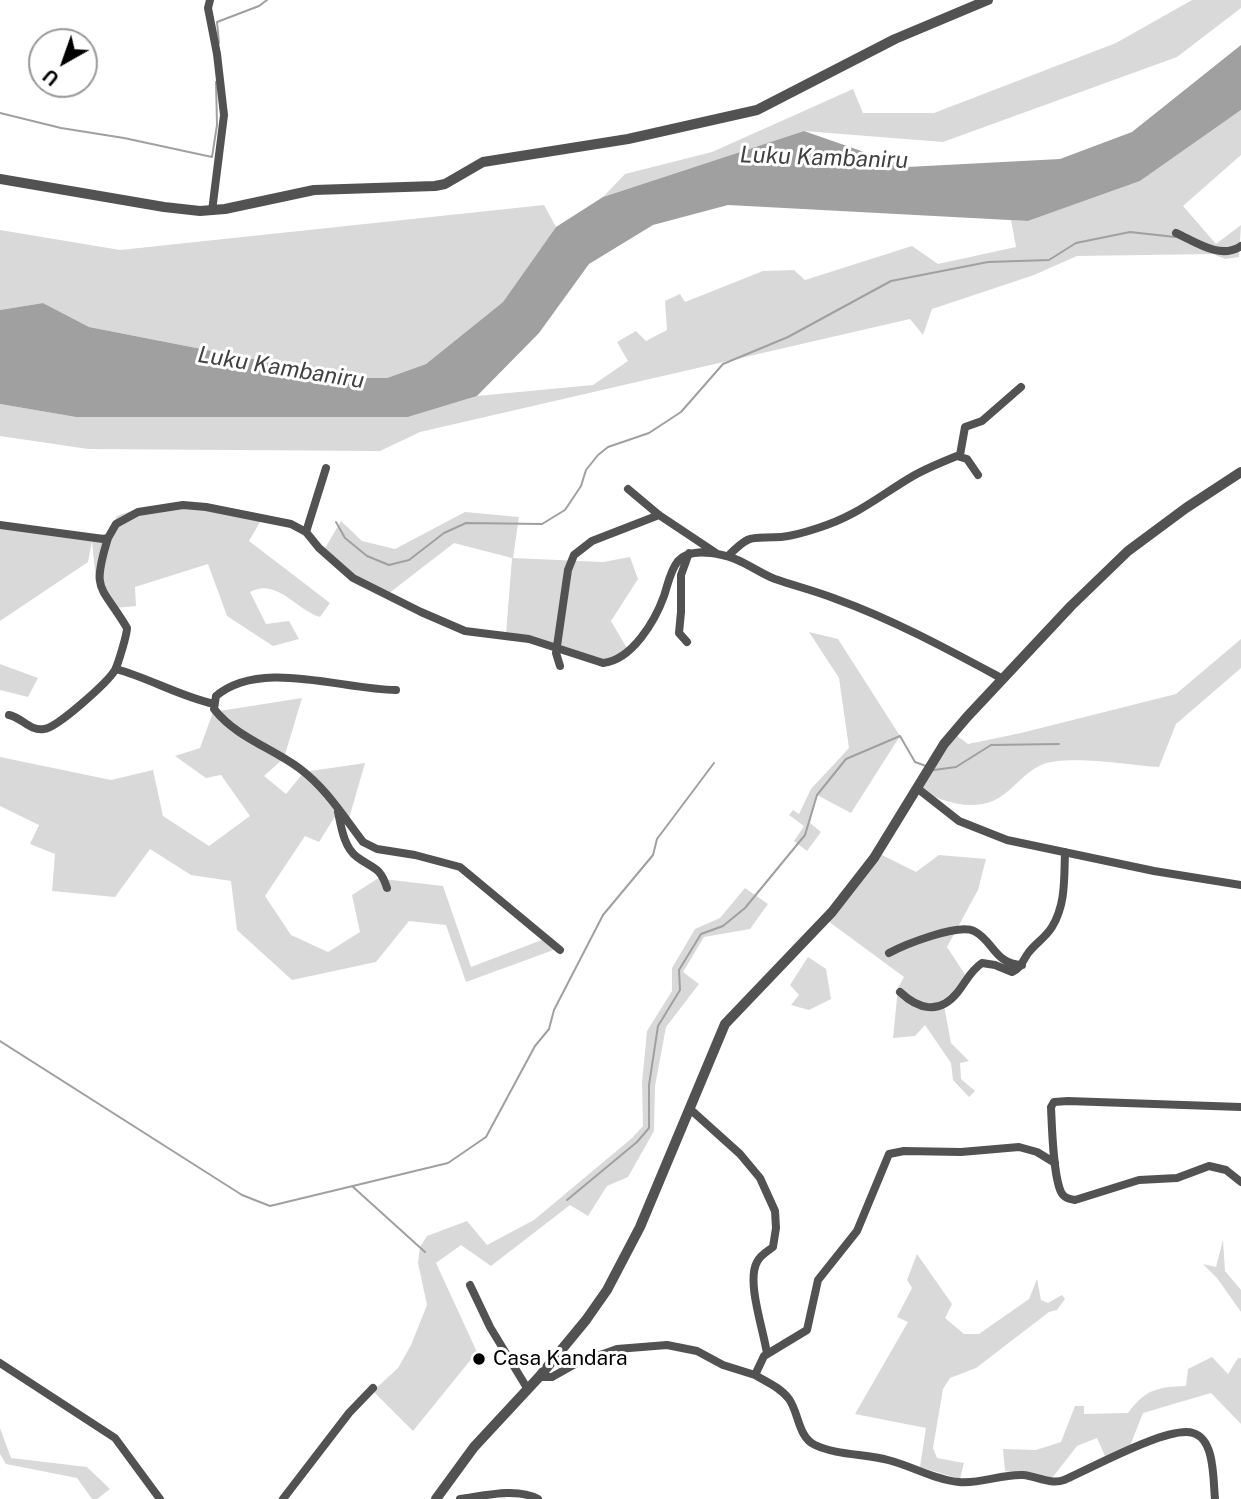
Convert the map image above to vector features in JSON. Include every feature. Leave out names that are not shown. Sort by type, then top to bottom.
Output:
[{"type":"street","points":[[0,179],[164,207],[212,211],[314,190],[435,186],[445,184],[483,162],[628,139],[739,115],[770,105],[895,39],[988,0]]},
{"type":"street","points":[[207,3],[217,54],[224,115],[212,211]]},
{"type":"street","points":[[1176,233],[1217,251],[1231,251],[1241,246]]},
{"type":"street","points":[[960,455],[965,427],[982,421],[1021,387]]},
{"type":"street","points":[[960,455],[967,459],[978,475]]},
{"type":"street","points":[[728,556],[741,543],[755,536],[784,537],[819,528],[853,514],[868,507],[912,476],[960,455]]},
{"type":"street","points":[[306,532],[326,468]]},
{"type":"street","points":[[436,1499],[486,1432],[538,1377],[586,1320],[607,1290],[640,1227],[725,1024],[832,912],[874,858],[952,735],[1071,606],[1128,551],[1241,472]]},
{"type":"street","points":[[628,489],[659,515],[718,554]]},
{"type":"street","points":[[9,715],[16,716],[33,728],[45,730],[70,716],[116,669],[127,628],[100,590],[100,564],[107,538],[117,524],[138,512],[183,505],[291,524],[306,532],[319,548],[353,578],[421,612],[465,631],[506,635],[557,647],[603,663],[621,658],[651,621],[675,566],[689,553],[718,554],[898,626],[1003,679]]},
{"type":"street","points":[[561,666],[557,647],[568,570],[573,555],[592,541],[659,515]]},
{"type":"street","points":[[0,525],[107,538]]},
{"type":"street","points":[[687,642],[678,633],[681,575],[689,553]]},
{"type":"street","points":[[116,669],[130,672],[190,699],[214,704]]},
{"type":"street","points":[[396,690],[367,689],[287,676],[235,684],[216,695],[214,709],[233,729],[301,770],[323,790],[363,842],[370,847],[423,856],[460,867],[560,950]]},
{"type":"street","points":[[917,788],[946,812],[972,827],[1007,840],[1154,871],[1241,885]]},
{"type":"street","points":[[338,809],[341,828],[351,850],[357,857],[379,870],[387,888]]},
{"type":"street","points":[[900,992],[921,1007],[929,1008],[951,999],[969,974],[982,962],[1013,972],[1022,965],[1028,953],[1051,928],[1060,909],[1065,852]]},
{"type":"street","points":[[889,953],[913,940],[968,929],[977,933],[1007,962],[1022,965]]},
{"type":"street","points":[[1241,1107],[1054,1102],[1052,1115],[1060,1191],[1064,1196],[1075,1200],[1139,1180],[1177,1178],[1209,1166],[1226,1170],[1241,1182]]},
{"type":"street","points":[[690,1109],[740,1153],[760,1178],[775,1211],[773,1247],[761,1257],[754,1271],[755,1294],[767,1354]]},
{"type":"street","points":[[755,1375],[767,1354],[807,1330],[818,1280],[857,1231],[889,1154],[904,1151],[961,1152],[1019,1147],[1037,1152],[1055,1163]]},
{"type":"street","points":[[470,1285],[490,1327],[527,1388]]},
{"type":"street","points":[[538,1377],[552,1377],[575,1364],[617,1349],[667,1345],[697,1351],[723,1365],[755,1375],[782,1391],[790,1400],[802,1430],[814,1445],[884,1459],[958,1482],[983,1481],[1008,1475],[1025,1475],[1059,1482],[1135,1447],[1186,1431],[1205,1440],[1210,1450],[1215,1499]]},
{"type":"street","points":[[0,1363],[115,1438],[160,1499]]},
{"type":"street","points":[[283,1499],[349,1413],[373,1388]]},
{"type":"street","points":[[460,1499],[515,1494],[530,1495],[538,1499]]},
{"type":"shaded area","points":[[1192,0],[1241,0],[1241,8],[1177,57],[943,142],[804,131],[603,197],[625,174],[712,152],[853,89],[863,113],[934,113],[1116,43]]},
{"type":"shaded area","points":[[1241,110],[1241,155],[1183,206],[1216,244],[1241,225],[1239,257],[1225,259],[1213,254],[1077,256],[1034,275],[932,309],[923,335],[910,319],[420,432],[380,451],[88,449],[0,436],[0,404],[76,417],[408,417],[477,396],[593,385],[628,361],[617,342],[636,331],[646,341],[667,330],[665,301],[680,294],[685,302],[763,271],[794,270],[805,280],[912,246],[938,264],[1016,247],[1011,220],[1028,221],[1140,181]]},
{"type":"shaded area","points":[[544,205],[556,227],[503,302],[426,364],[387,378],[350,378],[89,327],[43,303],[0,310],[0,230],[120,250]]},
{"type":"shaded area","points":[[186,503],[263,517],[249,541],[330,603],[320,617],[278,591],[260,588],[250,592],[266,624],[289,621],[299,639],[273,646],[227,616],[208,564],[135,587],[136,606],[115,608],[96,581],[92,541],[88,562],[0,621],[0,523],[108,535],[117,516],[134,510]]},
{"type":"shaded area","points":[[465,512],[519,517],[513,558],[603,562],[630,557],[638,579],[611,621],[628,650],[602,661],[506,634],[512,558],[454,543],[388,594],[354,576],[324,550],[341,521],[362,541],[395,549]]},
{"type":"shaded area","points":[[809,632],[838,639],[900,736],[851,813],[817,795],[810,823],[821,832],[807,851],[794,841],[804,826],[789,815],[793,810],[799,814],[811,789],[849,748],[839,678]]},
{"type":"shaded area","points":[[1241,639],[1241,668],[1176,724],[1159,767],[1081,760],[1052,762],[1041,765],[993,801],[974,805],[943,800],[917,786],[952,732],[968,744],[1176,694]]},
{"type":"shaded area","points":[[0,664],[38,678],[28,697],[0,690]]},
{"type":"shaded area","points":[[302,698],[284,758],[264,776],[286,794],[304,772],[365,763],[348,822],[339,810],[319,842],[305,836],[265,896],[291,935],[328,952],[360,932],[352,895],[377,879],[383,879],[443,886],[471,967],[547,938],[559,948],[466,982],[446,925],[409,921],[376,962],[292,980],[237,930],[231,881],[191,875],[150,849],[115,897],[52,891],[55,854],[30,844],[39,825],[0,806],[0,757],[111,780],[153,770],[163,816],[209,846],[250,816],[221,775],[206,778],[175,756],[200,748],[213,712]]},
{"type":"shaded area","points":[[876,852],[916,872],[939,855],[986,859],[978,890],[947,947],[966,976],[955,993],[943,1000],[951,1043],[969,1061],[960,1063],[961,1079],[975,1091],[969,1097],[953,1080],[951,1063],[925,1025],[915,1036],[893,1038],[898,988],[904,977],[824,918]]},
{"type":"shaded area","points":[[745,888],[768,904],[750,929],[704,937],[683,972],[699,984],[666,1027],[655,1086],[654,1131],[628,1177],[607,1186],[588,1216],[570,1205],[491,1266],[461,1245],[436,1263],[477,1352],[413,1431],[373,1391],[398,1368],[411,1345],[427,1305],[418,1263],[420,1247],[427,1236],[467,1221],[487,1245],[534,1220],[643,1126],[642,1083],[647,1031],[672,991],[672,968],[695,929],[720,918]]},
{"type":"shaded area","points":[[808,957],[826,969],[831,999],[809,1010],[791,1005],[799,995],[790,985]]},
{"type":"shaded area","points":[[1223,1240],[1225,1271],[1241,1290],[1241,1312],[1217,1278],[1203,1264],[1216,1267]]},
{"type":"shaded area","points":[[917,1254],[952,1304],[945,1318],[964,1334],[979,1334],[1029,1299],[1037,1279],[1041,1300],[1048,1303],[1062,1295],[1065,1299],[1057,1310],[1049,1312],[976,1368],[950,1378],[943,1389],[933,1448],[937,1458],[964,1463],[960,1479],[920,1467],[926,1428],[855,1414],[908,1322],[897,1317],[912,1288],[907,1280]]},
{"type":"shaded area","points":[[1212,1357],[1228,1374],[1238,1358],[1241,1358],[1241,1424],[1211,1393],[1143,1413],[1130,1446],[1105,1456],[1097,1438],[1077,1446],[1052,1478],[1005,1471],[1003,1449],[1036,1450],[1061,1442],[1075,1406],[1084,1406],[1084,1414],[1128,1413],[1153,1391],[1186,1386],[1188,1369]]},
{"type":"shaded area","points":[[0,1428],[11,1458],[87,1467],[110,1489],[97,1499],[92,1499],[77,1478],[6,1464],[0,1454]]},
{"type":"water","name":"Luku Kambaniru","points":[[1241,45],[1241,110],[1140,181],[1028,221],[728,205],[653,225],[589,264],[539,333],[477,396],[408,417],[76,417],[0,404],[0,310],[43,303],[89,327],[350,378],[387,378],[426,364],[503,302],[556,227],[603,197],[804,131],[907,167],[1060,159],[1132,132]]},
{"type":"waterway","points":[[219,43],[217,22],[259,6],[267,0]]},
{"type":"waterway","points":[[0,113],[61,128],[212,157],[217,125],[218,82]]},
{"type":"waterway","points":[[336,522],[345,538],[367,556],[389,565],[409,560],[444,533],[466,523],[542,524],[565,510],[581,486],[586,470],[598,455],[608,447],[649,433],[681,412],[723,364],[788,337],[891,281],[988,262],[1049,260],[1076,243],[1130,232],[1175,237]]},
{"type":"waterway","points":[[567,1200],[637,1142],[649,1128],[649,1085],[658,1026],[680,990],[679,970],[701,934],[723,926],[745,908],[805,835],[817,795],[846,759],[900,736],[915,762],[926,766]]},
{"type":"waterway","points":[[934,770],[956,767],[991,745],[1059,744]]},
{"type":"waterway","points":[[0,1041],[242,1195],[270,1206],[448,1163],[486,1137],[535,1046],[549,1029],[554,1010],[603,915],[653,855],[657,839],[714,763]]},
{"type":"waterway","points":[[352,1186],[425,1252]]},
{"type":"place","name":"Casa Kandara","points":[[479,1359]]}]
